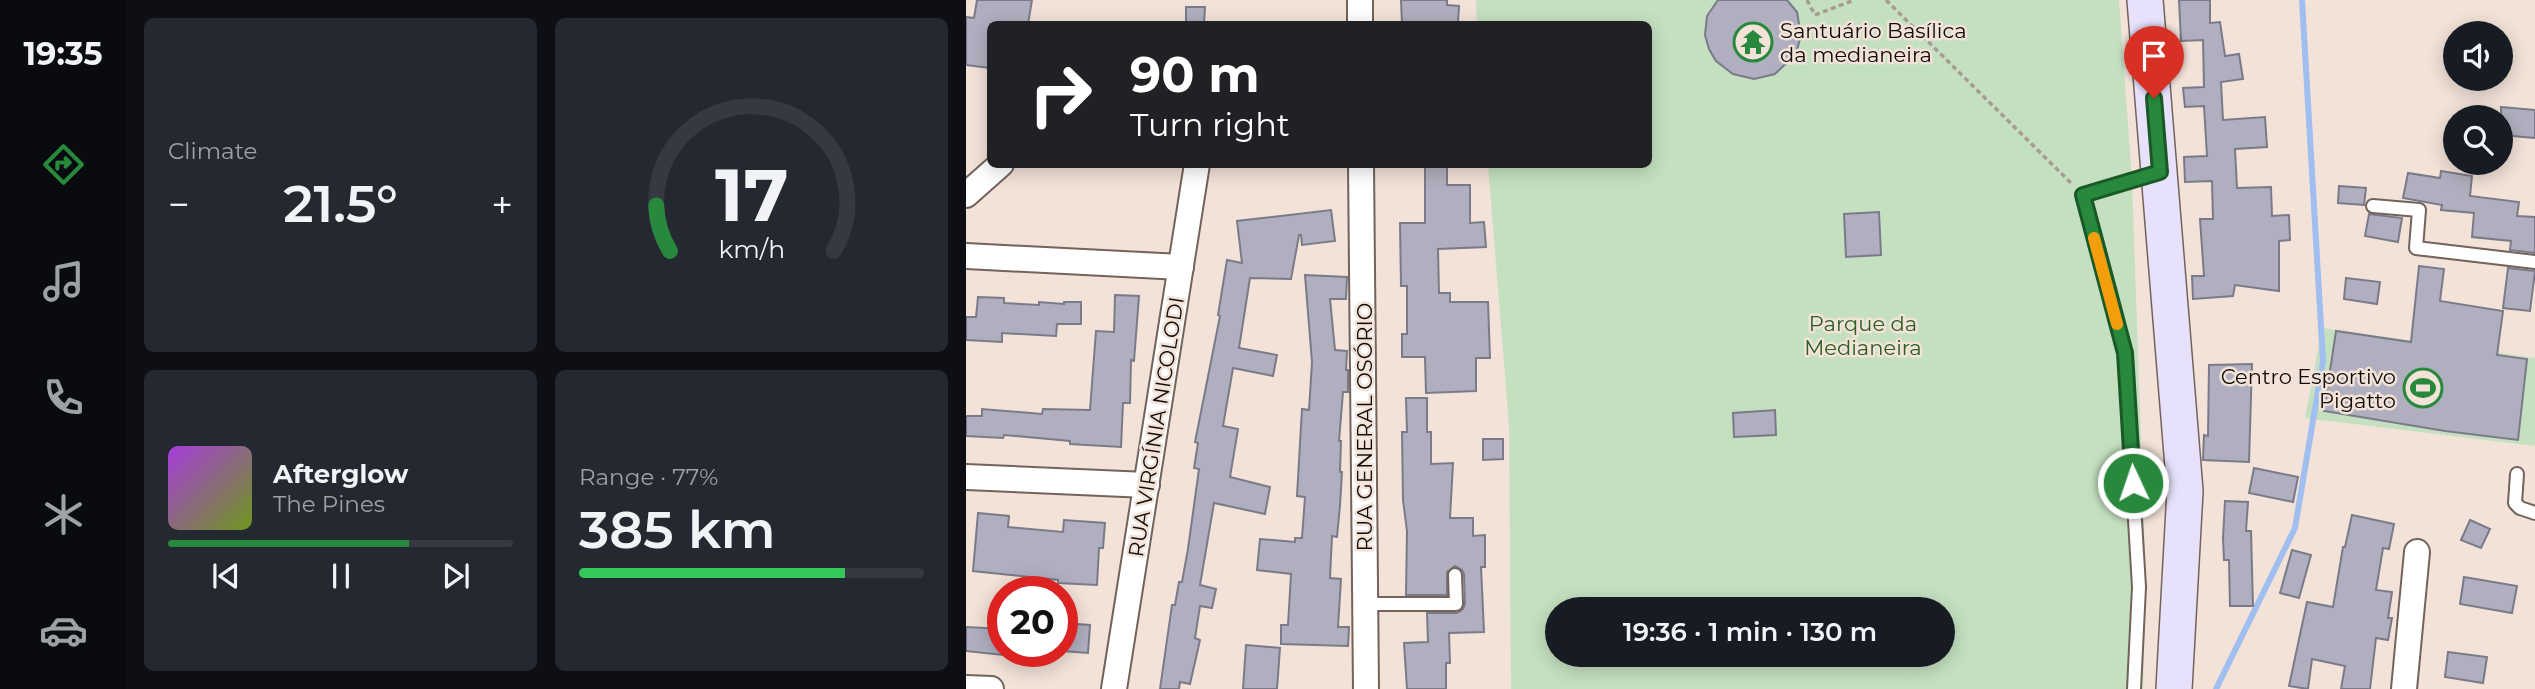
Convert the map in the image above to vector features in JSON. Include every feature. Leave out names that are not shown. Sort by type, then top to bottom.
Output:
[{"type":"street","points":[[1360,0],[1360,21]]},
{"type":"street","points":[[2145,0],[2185,491],[2174,689]]},
{"type":"street","points":[[966,195],[996,168]]},
{"type":"street","name":"RUA VIRGÍNIA NICOLODI","points":[[1114,689],[1196,168]]},
{"type":"street","name":"RUA GENERAL OSÓRIO","points":[[1362,168],[1366,689]]},
{"type":"street","points":[[966,256],[1181,267]]},
{"type":"street","points":[[966,477],[1147,485]]},
{"type":"street","points":[[2404,689],[2417,552]]},
{"type":"street","points":[[966,688],[990,689]]},
{"type":"lane","points":[[2134,689],[2140,587],[2125,353],[2083,195],[2160,172]]},
{"type":"lane","points":[[2373,206],[2419,210],[2416,248],[2535,262]]},
{"type":"lane","points":[[2517,474],[2515,503],[2520,508],[2535,513]]},
{"type":"lane","points":[[1365,604],[1456,604],[1455,575]]},
{"type":"path","points":[[1807,0],[1815,15],[1854,0]]},
{"type":"path","points":[[1886,0],[2083,195]]},
{"type":"green space","name":"Parque da Medianeira","points":[[1476,0],[2119,0],[2132,180],[2146,584],[2143,689],[1511,689],[1509,425],[1488,168],[1652,168],[1652,21],[1477,21]]},
{"type":"green space","name":"Centro Esportivo Pigatto","points":[[2322,328],[2535,358],[2535,446],[2305,418]]},
{"type":"building","points":[[977,0],[1032,0],[1028,21],[987,21],[987,68],[966,65],[966,17],[974,18]]},
{"type":"building","points":[[1401,0],[1447,0],[1447,5],[1459,6],[1458,21],[1402,21]]},
{"type":"building","name":"Santuário Basílica da medianeira","points":[[1718,0],[1787,0],[1797,12],[1801,35],[1796,54],[1775,74],[1754,79],[1733,74],[1716,61],[1705,35],[1707,16]]},
{"type":"building","points":[[2179,0],[2210,0],[2210,23],[2220,22],[2225,56],[2239,54],[2243,79],[2221,82],[2223,120],[2265,117],[2267,147],[2235,149],[2237,188],[2271,187],[2272,216],[2289,215],[2290,240],[2279,241],[2279,291],[2235,285],[2233,296],[2193,299],[2192,276],[2204,276],[2200,219],[2213,219],[2212,181],[2185,182],[2184,157],[2207,156],[2204,106],[2185,107],[2183,88],[2204,87],[2203,40],[2181,41]]},
{"type":"building","points":[[1186,7],[1205,7],[1204,21],[1186,21]]},
{"type":"building","points":[[2513,108],[2535,110],[2535,138],[2513,136]]},
{"type":"building","points":[[1425,168],[1447,168],[1447,185],[1470,185],[1470,223],[1484,222],[1486,247],[1438,249],[1439,293],[1450,293],[1450,302],[1488,302],[1490,358],[1476,358],[1476,391],[1426,393],[1425,357],[1402,357],[1402,334],[1407,334],[1407,286],[1401,286],[1400,223],[1425,223]]},
{"type":"building","points":[[2441,171],[2443,175],[2472,176],[2470,196],[2519,202],[2517,216],[2535,217],[2535,253],[2510,250],[2511,241],[2472,237],[2474,213],[2441,210],[2442,205],[2403,198],[2408,173],[2440,178]]},
{"type":"building","points":[[2339,186],[2366,188],[2364,205],[2338,203]]},
{"type":"building","points":[[1331,210],[1335,241],[1302,245],[1299,235],[1291,279],[1250,278],[1239,348],[1277,355],[1273,376],[1233,368],[1223,426],[1238,429],[1230,477],[1270,487],[1265,514],[1214,503],[1200,585],[1216,589],[1212,608],[1200,606],[1195,638],[1200,640],[1190,684],[1180,682],[1179,689],[1160,689],[1172,605],[1175,605],[1179,582],[1182,582],[1188,549],[1199,469],[1194,468],[1198,443],[1195,442],[1220,316],[1218,315],[1227,260],[1242,263],[1237,221]]},
{"type":"building","points":[[1879,212],[1881,255],[1846,257],[1844,214]]},
{"type":"building","points":[[2369,214],[2402,218],[2398,242],[2365,236]]},
{"type":"building","name":"Centro Esportivo Pigatto","points":[[2419,266],[2444,269],[2440,301],[2503,311],[2497,355],[2527,359],[2518,440],[2324,411],[2336,331],[2411,342]]},
{"type":"building","points":[[2508,268],[2535,271],[2530,311],[2503,308]]},
{"type":"building","points":[[1305,275],[1347,277],[1346,299],[1330,299],[1335,350],[1347,351],[1348,392],[1343,392],[1339,441],[1342,472],[1340,505],[1337,537],[1332,536],[1330,578],[1341,579],[1338,627],[1349,627],[1348,646],[1281,644],[1281,625],[1288,625],[1291,574],[1257,570],[1260,539],[1295,542],[1295,538],[1302,538],[1305,497],[1297,496],[1302,409],[1309,410],[1312,362]]},
{"type":"building","points":[[2346,278],[2380,282],[2377,304],[2344,299]]},
{"type":"building","points":[[1115,295],[1139,296],[1134,361],[1131,360],[1130,403],[1123,403],[1121,447],[1070,444],[1070,441],[1004,435],[1003,438],[966,436],[966,416],[982,416],[982,409],[1042,414],[1043,409],[1090,410],[1096,331],[1114,332]]},
{"type":"building","points":[[978,297],[1004,298],[1004,303],[1039,305],[1039,302],[1081,302],[1081,324],[1057,324],[1056,336],[1002,333],[1002,342],[966,340],[966,317],[976,317]]},
{"type":"building","points":[[2252,364],[2249,462],[2203,460],[2204,435],[2208,436],[2209,365]]},
{"type":"building","points":[[1406,398],[1427,398],[1431,464],[1453,463],[1450,518],[1473,518],[1473,536],[1485,535],[1485,567],[1481,567],[1484,632],[1449,633],[1450,663],[1446,663],[1446,689],[1407,689],[1404,643],[1428,642],[1427,613],[1457,613],[1465,604],[1464,574],[1455,566],[1447,572],[1447,595],[1406,595],[1407,531],[1403,500],[1402,432],[1407,432]]},
{"type":"building","points":[[1775,410],[1776,435],[1734,437],[1733,413]]},
{"type":"building","points":[[1483,439],[1503,439],[1503,459],[1483,460]]},
{"type":"building","points":[[2254,468],[2298,477],[2293,502],[2249,493]]},
{"type":"building","points":[[2225,501],[2248,502],[2246,531],[2251,531],[2253,606],[2230,606],[2229,560],[2224,560]]},
{"type":"building","points":[[978,513],[1009,516],[1008,527],[1063,532],[1064,520],[1105,523],[1103,548],[1099,548],[1097,585],[1078,584],[1078,576],[1020,576],[973,571]]},
{"type":"building","points":[[2352,515],[2394,524],[2389,549],[2383,548],[2376,590],[2392,592],[2388,618],[2392,618],[2388,640],[2376,638],[2370,689],[2341,689],[2345,666],[2312,659],[2308,689],[2289,686],[2307,602],[2333,607],[2343,547]]},
{"type":"building","points":[[2470,520],[2490,529],[2481,548],[2461,540]]},
{"type":"building","points":[[2292,550],[2311,555],[2299,598],[2280,593]]},
{"type":"building","points":[[2464,577],[2517,586],[2512,613],[2460,604]]},
{"type":"building","points":[[1078,624],[1090,625],[1088,653],[1078,652]]},
{"type":"building","points":[[966,627],[987,628],[987,653],[966,651]]},
{"type":"building","points":[[1246,645],[1280,648],[1277,689],[1243,689]]},
{"type":"building","points":[[2448,652],[2487,657],[2483,683],[2445,677]]},
{"type":"waterway","points":[[2216,689],[2295,528],[2323,361],[2302,0]]},
{"type":"slow traffic","points":[[2094,238],[2117,324]]},
{"type":"place","name":"Santuário Basílica da medianeira","points":[[1753,42]]},
{"type":"place","name":"Centro Esportivo Pigatto","points":[[2423,388]]},
{"type":"route","points":[[2133,483],[2125,353],[2083,195],[2160,172],[2154,98]]}]
